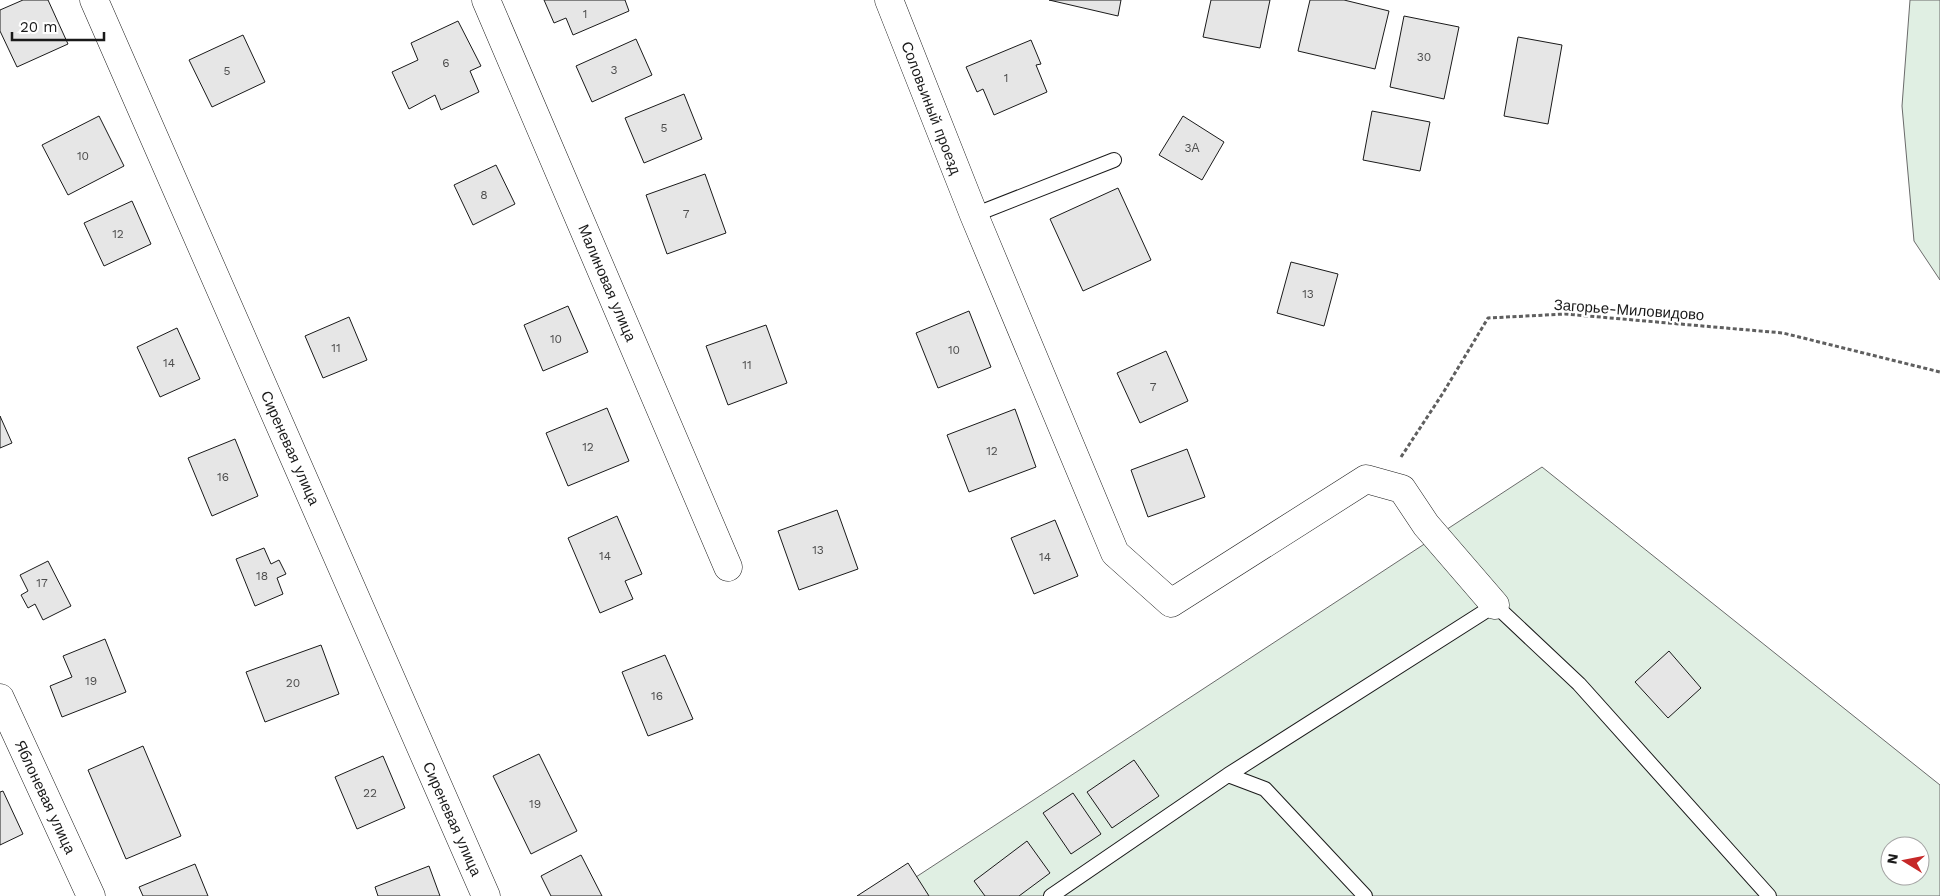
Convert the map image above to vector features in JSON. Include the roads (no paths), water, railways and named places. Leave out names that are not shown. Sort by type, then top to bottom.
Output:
[{"type":"street","name":"Сиреневая улица","points":[[94,0],[486,896]]},
{"type":"street","name":"Малиновая улица","points":[[486,0],[728,567]]},
{"type":"street","name":"Соловьиный проезд","points":[[889,0],[974,215],[1115,553],[1171,602],[1366,479],[1402,489],[1426,525],[1495,605]]},
{"type":"street","name":"Яблоневая улица","points":[[0,698],[91,896]]},
{"type":"lane","points":[[974,215],[1114,160]]},
{"type":"lane","points":[[1051,896],[1228,775],[1495,605],[1579,684],[1769,896]]},
{"type":"lane","points":[[1228,775],[1265,789],[1364,896]]}]
